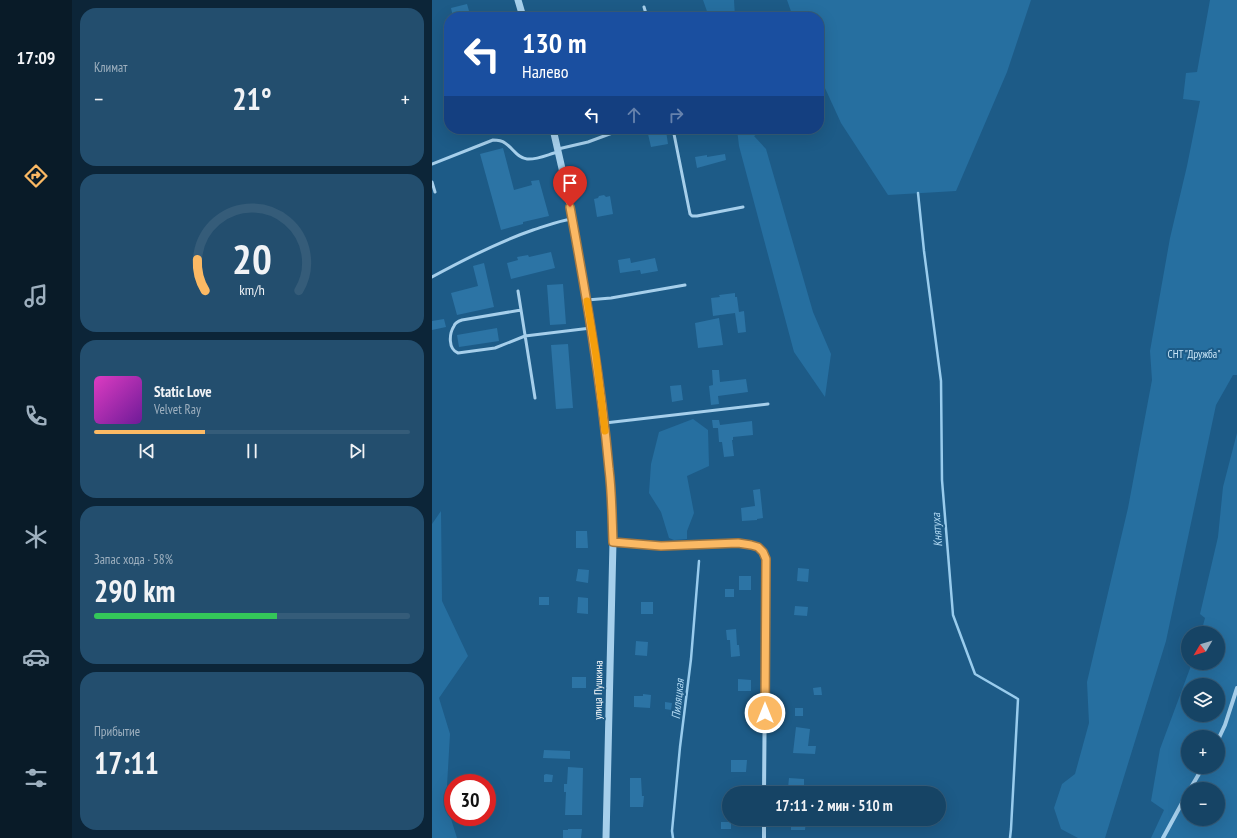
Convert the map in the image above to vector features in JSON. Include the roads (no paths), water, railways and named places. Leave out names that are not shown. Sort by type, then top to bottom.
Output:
[{"type":"street","points":[[518,0],[522,12]]},
{"type":"street","name":"улица Пушкина","points":[[554,134],[587,300],[610,470],[613,542],[606,838]]},
{"type":"street","points":[[613,542],[661,546],[738,543],[758,547],[763,552],[766,559],[764,786]]},
{"type":"street","points":[[1223,730],[1237,688]]},
{"type":"street","points":[[1163,838],[1181,805]]},
{"type":"street","points":[[764,826],[764,838]]},
{"type":"lane","points":[[644,7],[646,12]]},
{"type":"lane","points":[[432,164],[493,140],[506,143],[522,157],[534,159],[557,150],[588,142],[610,134]]},
{"type":"lane","points":[[674,134],[690,214],[692,216],[696,216],[743,208]]},
{"type":"lane","points":[[432,182],[435,192]]},
{"type":"lane","points":[[432,277],[503,241],[558,221],[572,219]]},
{"type":"lane","points":[[587,300],[611,298],[685,285]]},
{"type":"lane","points":[[518,291],[535,398]]},
{"type":"lane","points":[[521,310],[457,322],[451,332],[451,346],[454,351],[458,353],[503,346],[525,336],[591,328]]},
{"type":"lane","points":[[604,423],[768,404]]},
{"type":"waterway","name":"Княтуха","points":[[918,193],[941,381],[942,480],[953,615],[975,674],[1018,699],[1010,838]]},
{"type":"waterway","name":"Пиляцкая","points":[[673,838],[672,831],[680,747],[691,659],[699,561]]},
{"type":"park label","name":"СНТ \"Дружба\"","points":[[1194,354]]}]
